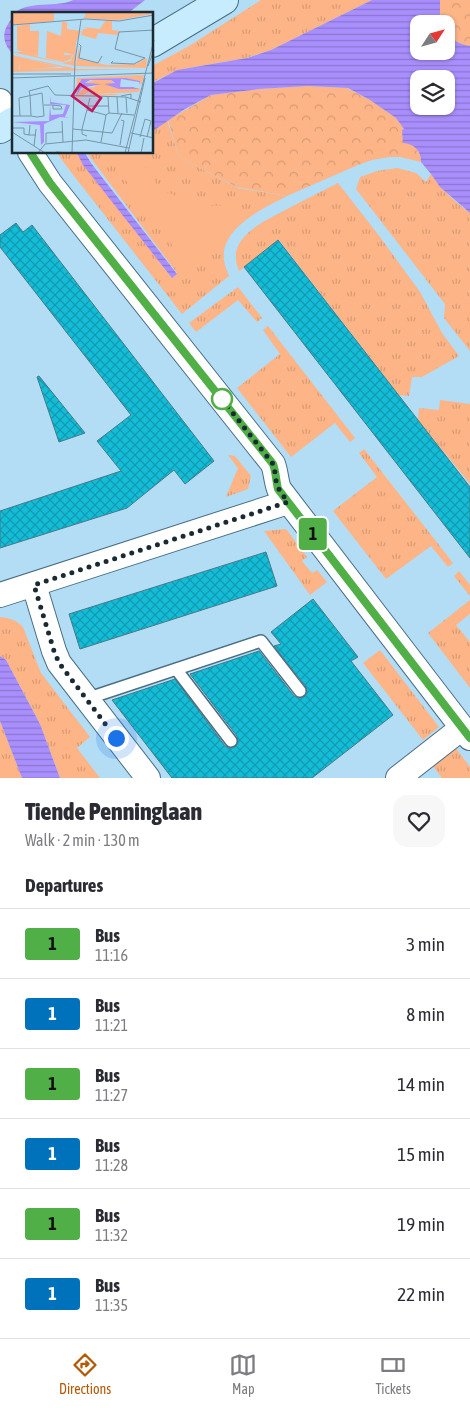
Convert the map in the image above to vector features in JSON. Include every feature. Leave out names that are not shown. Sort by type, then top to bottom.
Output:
[{"type":"street","points":[[154,42],[224,0]]},
{"type":"street","points":[[31,154],[50,183],[273,464],[276,470],[278,489],[466,733],[398,778]]},
{"type":"street","points":[[0,595],[288,502]]},
{"type":"street","points":[[34,585],[59,663],[148,778]]},
{"type":"lane","points":[[86,699],[261,641],[300,691]]},
{"type":"lane","points":[[176,669],[231,741]]},
{"type":"green space","points":[[261,0],[372,0],[271,50],[246,58],[177,70],[154,82],[154,65],[189,46]]},
{"type":"green space","points":[[440,0],[470,0],[470,46],[455,41],[455,15],[440,14]]},
{"type":"green space","points":[[308,86],[347,88],[370,100],[396,118],[418,152],[421,162],[400,157],[372,160],[287,196],[237,187],[179,157],[168,120],[211,95],[259,89]]},
{"type":"green space","points":[[167,120],[179,157],[238,188],[287,196],[255,213],[236,229],[229,238],[225,248],[224,260],[229,276],[182,314],[58,154],[78,154],[84,165],[172,278],[177,273],[88,154],[154,154],[154,130]]},
{"type":"green space","points":[[115,154],[143,154],[144,166],[161,190],[202,206],[239,205],[251,216],[234,231],[227,242],[189,267],[147,212],[113,161]]},
{"type":"green space","points":[[397,168],[416,173],[426,182],[431,174],[459,205],[470,213],[470,351],[444,318],[445,304],[356,189],[360,177],[377,171]]},
{"type":"green space","points":[[338,183],[420,292],[442,333],[459,356],[422,377],[412,377],[409,396],[399,395],[279,240],[239,271],[236,259],[237,248],[251,230],[270,218]]},
{"type":"green space","points":[[238,287],[262,318],[257,322],[238,300],[196,332],[189,323]]},
{"type":"green space","points":[[268,326],[355,438],[350,442],[335,423],[291,457],[237,388],[280,354],[263,330]]},
{"type":"green space","points":[[440,400],[470,404],[470,484],[418,420],[419,408],[439,410]]},
{"type":"green space","points":[[364,449],[453,563],[448,567],[431,546],[386,579],[333,511],[377,477],[359,453]]},
{"type":"green space","points":[[228,455],[235,456],[251,476],[248,489],[226,497],[238,468]]},
{"type":"green space","points":[[286,529],[307,557],[302,561],[312,573],[317,570],[327,582],[310,595],[264,531]]},
{"type":"green space","points":[[459,571],[470,585],[470,596],[454,576]]},
{"type":"green space","points":[[470,600],[470,614],[456,625],[470,642],[470,688],[428,633]]},
{"type":"green space","points":[[0,617],[13,620],[23,627],[41,673],[90,737],[77,748],[100,778],[60,778],[40,724],[6,660],[0,656]]},
{"type":"green space","points":[[380,650],[439,727],[423,740],[363,663]]},
{"type":"green space","points":[[0,721],[22,778],[0,778]]},
{"type":"green space","points":[[455,747],[470,767],[470,778],[442,778],[432,765]]},
{"type":"shaded area","points":[[73,0],[145,0],[130,12],[16,12],[26,7]]},
{"type":"shaded area","points":[[372,0],[440,0],[440,15],[410,15],[410,60],[455,60],[455,41],[470,46],[470,213],[440,187],[421,162],[420,154],[416,148],[403,143],[402,130],[404,129],[396,118],[348,88],[308,86],[259,89],[211,95],[185,109],[154,130],[154,82],[177,70],[247,58],[271,50]]},
{"type":"shaded area","points":[[12,18],[12,54],[6,45],[4,36]]},
{"type":"shaded area","points":[[78,154],[86,154],[177,274],[172,278],[83,165]]},
{"type":"shaded area","points":[[0,656],[6,660],[40,724],[60,778],[22,778],[0,721]]},
{"type":"building","points":[[16,223],[23,232],[32,225],[214,461],[185,484],[174,470],[127,508],[0,548],[0,511],[121,471],[97,441],[131,415],[0,247],[0,235]]},
{"type":"building","points":[[278,240],[470,487],[470,558],[244,267]]},
{"type":"building","points":[[39,376],[85,433],[59,442],[37,377]]},
{"type":"building","points":[[266,552],[277,586],[80,649],[69,614]]},
{"type":"building","points":[[313,599],[358,657],[351,661],[393,715],[312,778],[172,778],[112,700],[175,679],[225,746],[229,748],[235,747],[238,743],[237,736],[190,674],[259,651],[294,696],[298,698],[304,697],[307,693],[306,687],[274,646],[281,644],[271,632]]},
{"type":"bus line","name":"1","points":[[31,154],[50,183],[273,464],[276,470],[278,489],[470,738]]},
{"type":"route","points":[[116,738],[59,663],[34,585],[288,502],[278,489],[276,470],[273,464],[222,399]]}]
